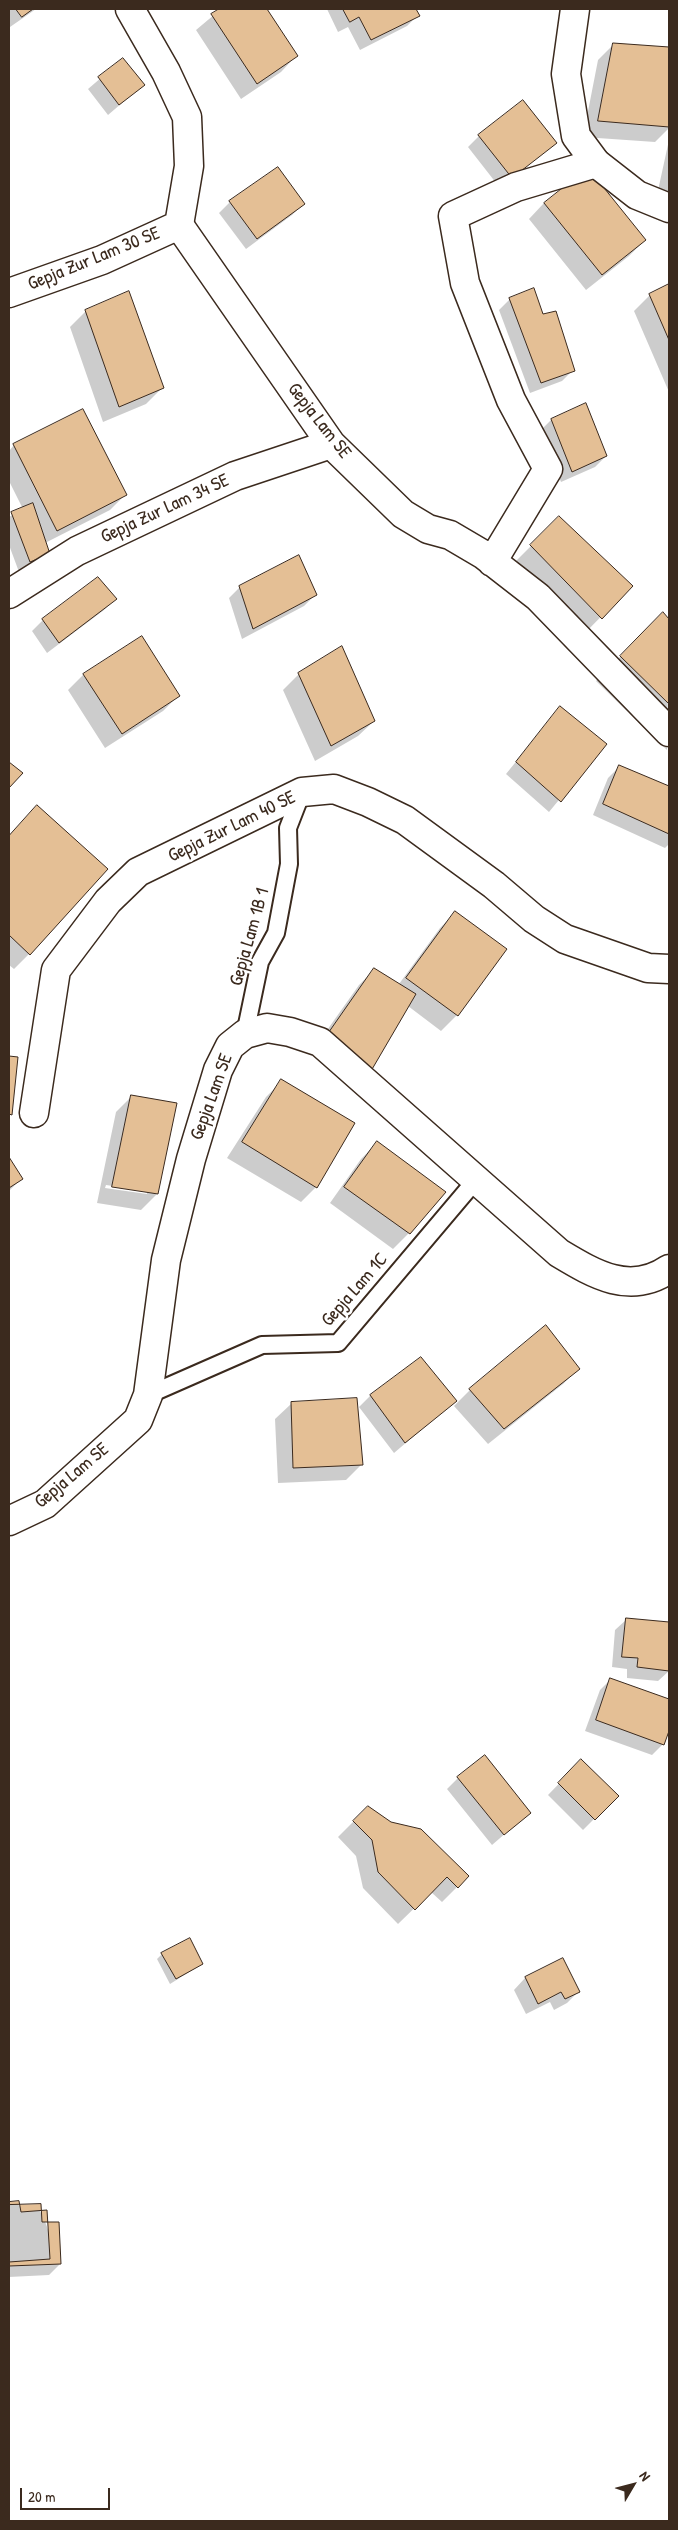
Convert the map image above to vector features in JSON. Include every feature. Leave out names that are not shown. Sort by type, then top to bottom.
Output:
[{"type":"street","points":[[130,9],[166,72],[187,117],[189,166],[179,225]]},
{"type":"street","points":[[575,9],[566,74],[576,136],[596,163],[637,195],[669,208]]},
{"type":"street","points":[[492,562],[548,469],[511,400],[465,283],[454,216],[516,187],[596,163]]},
{"type":"street","name":"Gepja Zur Lam 30 SE","points":[[9,293],[102,260],[179,225]]},
{"type":"street","name":"Gepja Lam SE","points":[[179,225],[331,444],[403,514],[428,529],[456,539],[492,562],[538,597],[669,732]]},
{"type":"street","name":"Gepja Zur Lam 34 SE","points":[[9,594],[77,551],[227,480],[331,444]]},
{"type":"street","name":"Gepja Zur Lam 40 SE","points":[[34,1113],[56,970],[108,902],[138,872],[302,792],[334,788],[368,802],[405,820],[494,885],[534,919],[565,939],[648,968],[669,969]]},
{"type":"street","name":"Gepja Lam SE","points":[[9,1521],[45,1504],[138,1420],[148,1394],[166,1260],[191,1159],[218,1070],[230,1046],[245,1034],[267,1028],[290,1032],[320,1042],[475,1181],[559,1253],[594,1274],[619,1282],[644,1279],[669,1269]]},
{"type":"lane","name":"Gepja Lam 1B 1","points":[[245,1034],[260,962],[276,933],[289,864],[288,828],[302,792]]},
{"type":"lane","name":"Gepja Lam 1C","points":[[148,1394],[262,1345],[338,1343],[475,1181]]},
{"type":"building","points":[[16,9],[33,9],[22,17]]},
{"type":"building","points":[[219,9],[267,9],[298,56],[257,84],[211,14]]},
{"type":"building","points":[[343,9],[416,9],[420,16],[371,40],[359,17],[350,22]]},
{"type":"building","points":[[613,43],[669,47],[669,127],[598,121]]},
{"type":"building","points":[[123,58],[145,85],[119,105],[98,77]]},
{"type":"building","points":[[523,100],[557,143],[512,178],[478,135]]},
{"type":"building","points":[[278,167],[305,204],[257,239],[229,201]]},
{"type":"building","points":[[588,168],[646,240],[602,275],[544,203]]},
{"type":"building","points":[[669,284],[669,340],[649,294]]},
{"type":"building","points":[[534,288],[543,314],[556,311],[575,371],[541,383],[509,298]]},
{"type":"building","points":[[129,291],[164,388],[119,407],[85,310]]},
{"type":"building","points":[[586,403],[607,456],[572,472],[551,419]]},
{"type":"building","points":[[83,409],[127,495],[57,531],[13,444]]},
{"type":"building","points":[[33,503],[50,554],[30,562],[11,512]]},
{"type":"building","points":[[559,516],[633,586],[602,619],[530,545]]},
{"type":"building","points":[[299,555],[317,595],[253,629],[239,586]]},
{"type":"building","points":[[98,577],[117,599],[59,643],[42,619]]},
{"type":"building","points":[[663,612],[669,619],[669,704],[620,656]]},
{"type":"building","points":[[142,636],[180,696],[122,734],[83,674]]},
{"type":"building","points":[[342,646],[375,721],[331,746],[298,673]]},
{"type":"building","points":[[560,706],[607,744],[561,802],[516,762]]},
{"type":"building","points":[[9,762],[23,773],[9,788]]},
{"type":"building","points":[[619,765],[669,786],[669,834],[603,804]]},
{"type":"building","points":[[37,805],[108,869],[30,955],[9,935],[9,836]]},
{"type":"building","points":[[455,911],[507,949],[458,1016],[406,978]]},
{"type":"building","points":[[374,968],[416,994],[371,1071],[328,1034]]},
{"type":"building","points":[[9,1056],[18,1057],[12,1115],[9,1114]]},
{"type":"building","points":[[281,1079],[355,1123],[317,1188],[242,1142]]},
{"type":"building","points":[[131,1095],[177,1103],[158,1194],[112,1187]]},
{"type":"building","points":[[377,1141],[446,1192],[410,1234],[344,1187]]},
{"type":"building","points":[[9,1157],[23,1179],[9,1188]]},
{"type":"building","points":[[546,1325],[580,1369],[504,1429],[469,1389]]},
{"type":"building","points":[[421,1357],[457,1401],[405,1443],[370,1395]]},
{"type":"building","points":[[357,1398],[363,1465],[293,1468],[291,1402]]},
{"type":"building","points":[[626,1618],[669,1622],[669,1671],[637,1667],[638,1658],[622,1657]]},
{"type":"building","points":[[610,1678],[669,1699],[669,1731],[664,1745],[596,1720]]},
{"type":"building","points":[[485,1755],[531,1813],[504,1835],[457,1777]]},
{"type":"building","points":[[581,1759],[619,1796],[595,1820],[558,1783]]},
{"type":"building","points":[[368,1806],[391,1822],[421,1829],[469,1876],[458,1888],[447,1877],[415,1910],[378,1872],[372,1840],[353,1821]]},
{"type":"building","points":[[190,1938],[203,1964],[176,1979],[161,1953]]},
{"type":"building","points":[[563,1958],[580,1992],[565,1999],[561,1992],[538,2004],[525,1977]]},
{"type":"building","points":[[19,2201],[21,2212],[47,2210],[50,2259],[9,2262],[9,2202]]},
{"type":"building","points":[[41,2204],[42,2222],[59,2222],[61,2264],[9,2266],[9,2205]]}]
